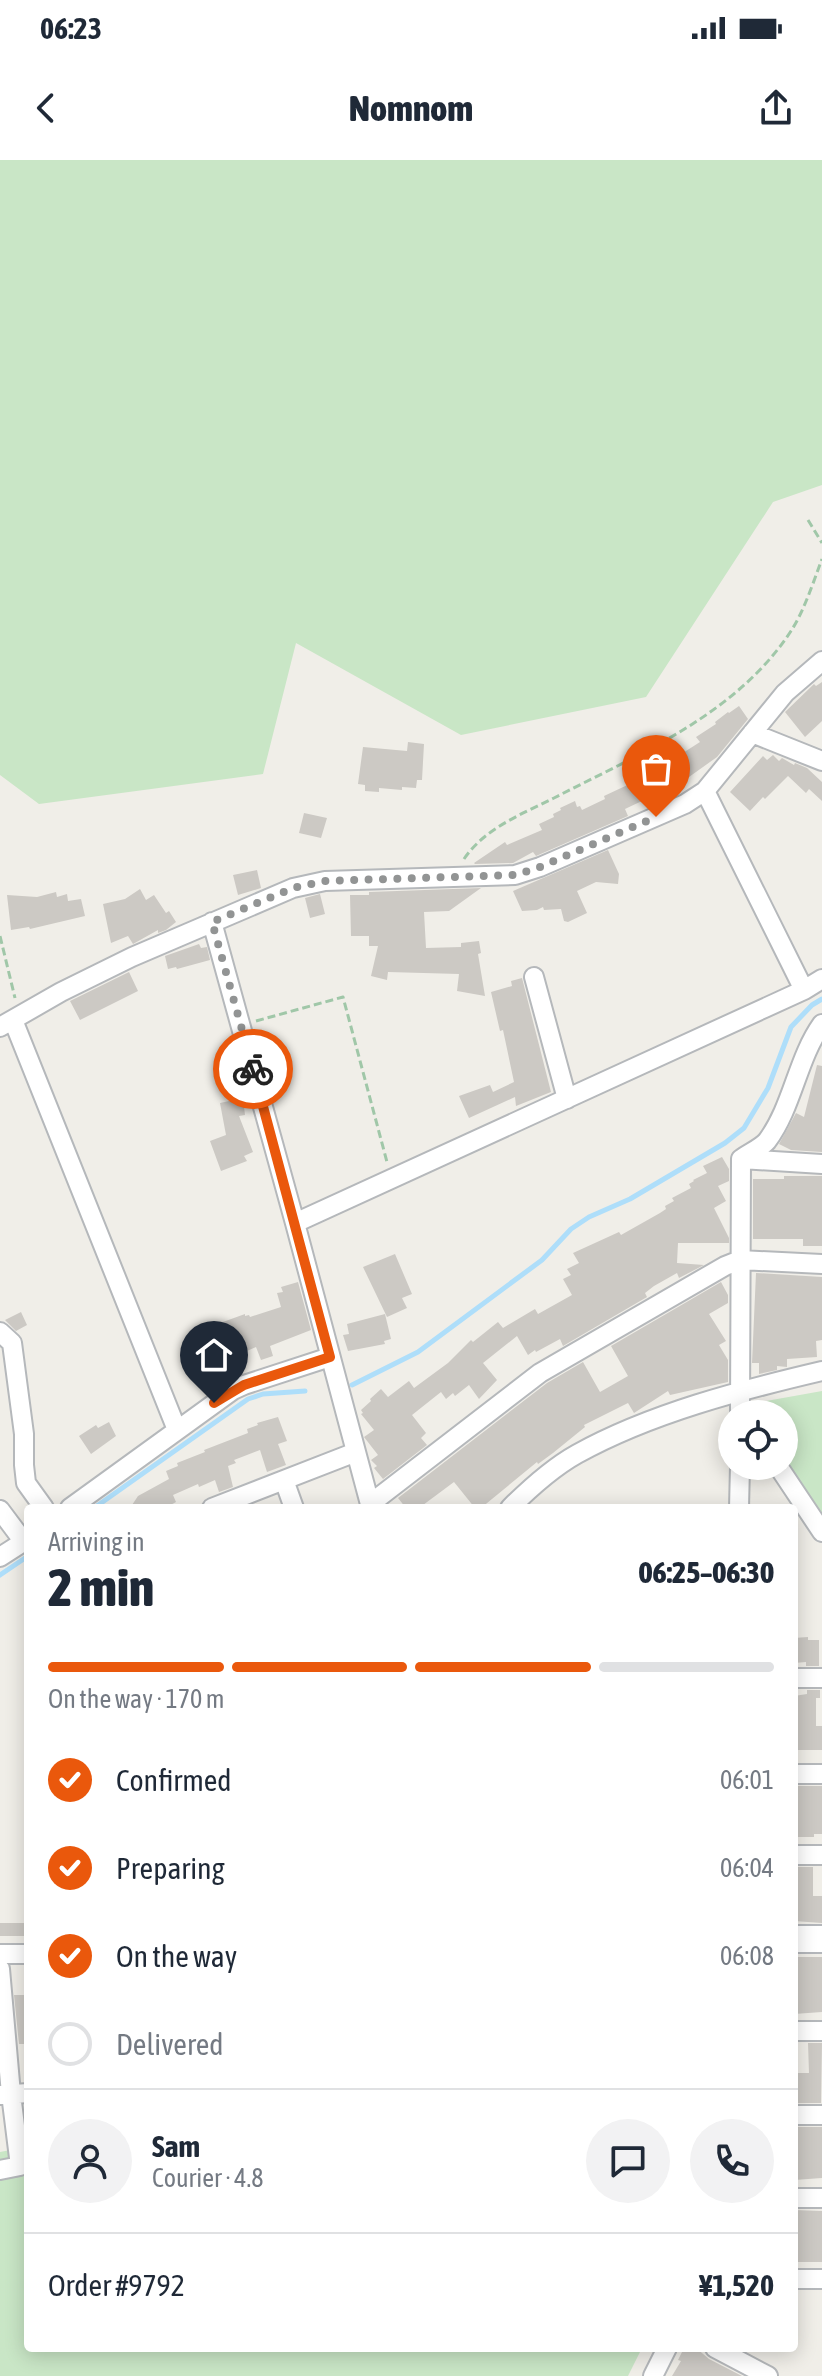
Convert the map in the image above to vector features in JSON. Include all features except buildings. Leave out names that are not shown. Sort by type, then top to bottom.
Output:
[{"type":"street","points":[[177,1430],[11,1021],[132,957],[293,888],[325,881],[515,875],[685,804],[705,791],[785,693],[822,661]]},
{"type":"street","points":[[752,733],[822,761]]},
{"type":"street","points":[[705,791],[804,990]]},
{"type":"street","points":[[212,922],[369,1504]]},
{"type":"street","points":[[534,977],[567,1099]]},
{"type":"street","points":[[295,1223],[804,990],[822,979]]},
{"type":"street","points":[[741,1159],[766,1143],[818,1036]]},
{"type":"street","points":[[741,1159],[822,1164]]},
{"type":"street","points":[[741,1159],[741,1400]]},
{"type":"street","points":[[373,1504],[540,1373],[725,1266],[740,1260],[822,1264]]},
{"type":"street","points":[[0,1332],[12,1343],[24,1434],[26,1483],[41,1504]]},
{"type":"street","points":[[75,1504],[233,1390],[330,1357]]},
{"type":"street","points":[[755,1400],[822,1371]]},
{"type":"street","points":[[514,1504],[533,1485],[575,1455],[623,1432],[718,1411]]},
{"type":"street","points":[[222,1504],[356,1452]]},
{"type":"street","points":[[284,1480],[293,1504]]},
{"type":"street","points":[[739,1504],[740,1480]]},
{"type":"street","points":[[787,1480],[822,1532]]},
{"type":"street","points":[[0,1510],[24,1538]]},
{"type":"street","points":[[0,1557],[24,1541]]},
{"type":"street","points":[[798,1678],[822,1678]]},
{"type":"street","points":[[798,1774],[822,1774]]},
{"type":"street","points":[[798,1855],[822,1855]]},
{"type":"street","points":[[798,1939],[822,1939]]},
{"type":"street","points":[[0,1954],[24,1954]]},
{"type":"street","points":[[0,1969],[20,2166],[0,2170]]},
{"type":"street","points":[[798,2031],[822,2031]]},
{"type":"street","points":[[798,2115],[822,2115]]},
{"type":"street","points":[[798,2198],[822,2198]]},
{"type":"street","points":[[798,2279],[822,2279]]},
{"type":"street","points":[[653,2376],[665,2352]]},
{"type":"street","points":[[723,2352],[768,2376]]},
{"type":"path","points":[[808,520],[822,543]]},
{"type":"path","points":[[459,878],[465,857],[477,843],[501,825],[663,742],[728,700],[770,659],[794,627],[822,559]]},
{"type":"path","points":[[0,936],[11,1021]]},
{"type":"path","points":[[241,1025],[343,997],[392,1178]]},
{"type":"green space","points":[[0,160],[822,160],[822,485],[773,502],[646,697],[461,735],[296,643],[263,774],[39,804],[0,775]]},
{"type":"green space","points":[[822,1391],[822,1524],[798,1480],[798,1400],[772,1400]]},
{"type":"green space","points":[[24,2147],[24,2352],[640,2352],[628,2376],[0,2376],[0,2152]]},
{"type":"waterway","points":[[352,1385],[418,1352],[542,1260],[571,1229],[589,1217],[630,1199],[725,1143],[744,1128],[768,1088],[791,1027],[822,999]]},
{"type":"waterway","points":[[100,1504],[248,1399],[263,1394],[305,1391]]},
{"type":"waterway","points":[[0,1575],[24,1559]]},
{"type":"way so far","points":[[253,1069],[212,922],[269,896],[325,881],[515,875],[656,817]]},
{"type":"route","points":[[214,1403],[244,1385],[330,1357],[253,1069]]}]
